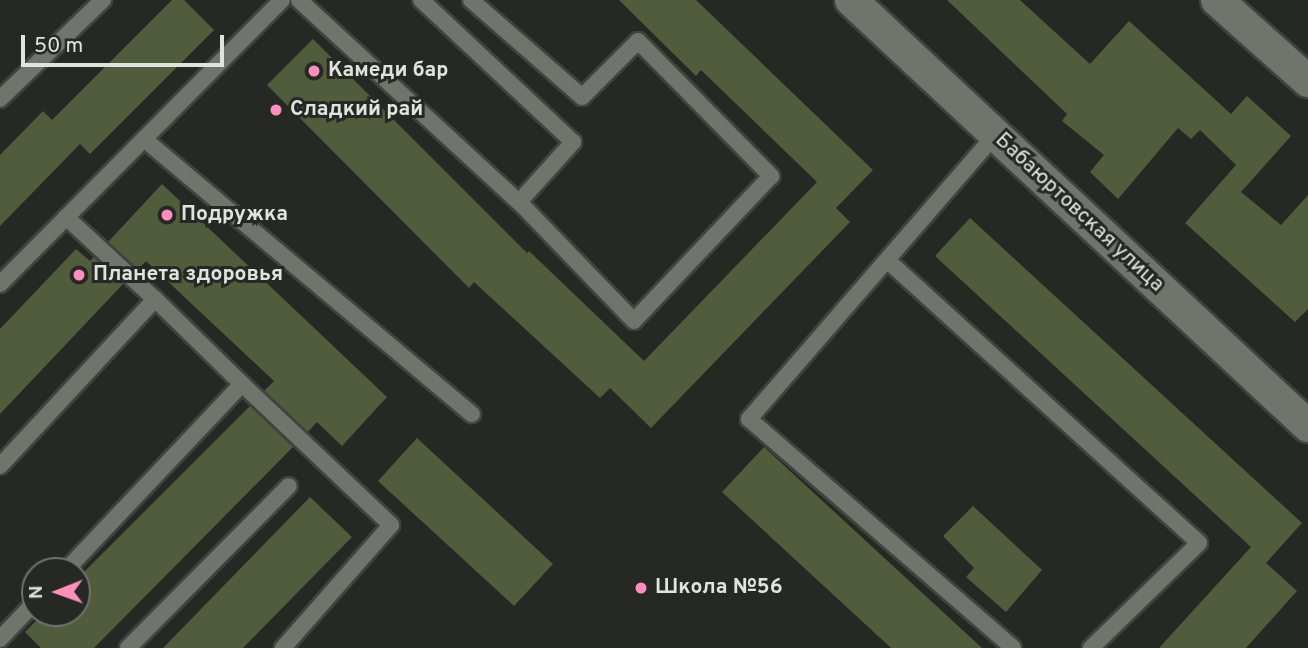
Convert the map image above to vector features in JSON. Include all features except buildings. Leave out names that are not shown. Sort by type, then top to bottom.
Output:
[{"type":"street","name":"Бабаюртовская улица","points":[[850,0],[1308,426]]},
{"type":"street","points":[[1217,0],[1308,81]]},
{"type":"lane","points":[[0,99],[103,0]]},
{"type":"lane","points":[[0,284],[282,0]]},
{"type":"lane","points":[[299,0],[519,202],[634,321],[771,177],[638,41],[582,97],[471,0]]},
{"type":"lane","points":[[421,0],[573,142],[519,202]]},
{"type":"lane","points":[[995,135],[749,419],[1013,648]]},
{"type":"lane","points":[[144,139],[472,414]]},
{"type":"lane","points":[[66,217],[391,525],[283,648]]},
{"type":"lane","points":[[887,260],[1199,543],[1091,648]]},
{"type":"lane","points":[[0,466],[155,299]]},
{"type":"lane","points":[[78,557],[243,384]]},
{"type":"lane","points":[[128,648],[289,486]]},
{"type":"lane","points":[[0,639],[21,617]]},
{"type":"place","name":"Камеди бар","points":[[314,71]]},
{"type":"place","name":"Сладкий рай","points":[[276,110]]},
{"type":"place","name":"Подружка","points":[[167,215]]},
{"type":"place","name":"Планета здоровья","points":[[79,275]]},
{"type":"place","name":"Школа №56","points":[[641,588]]}]
